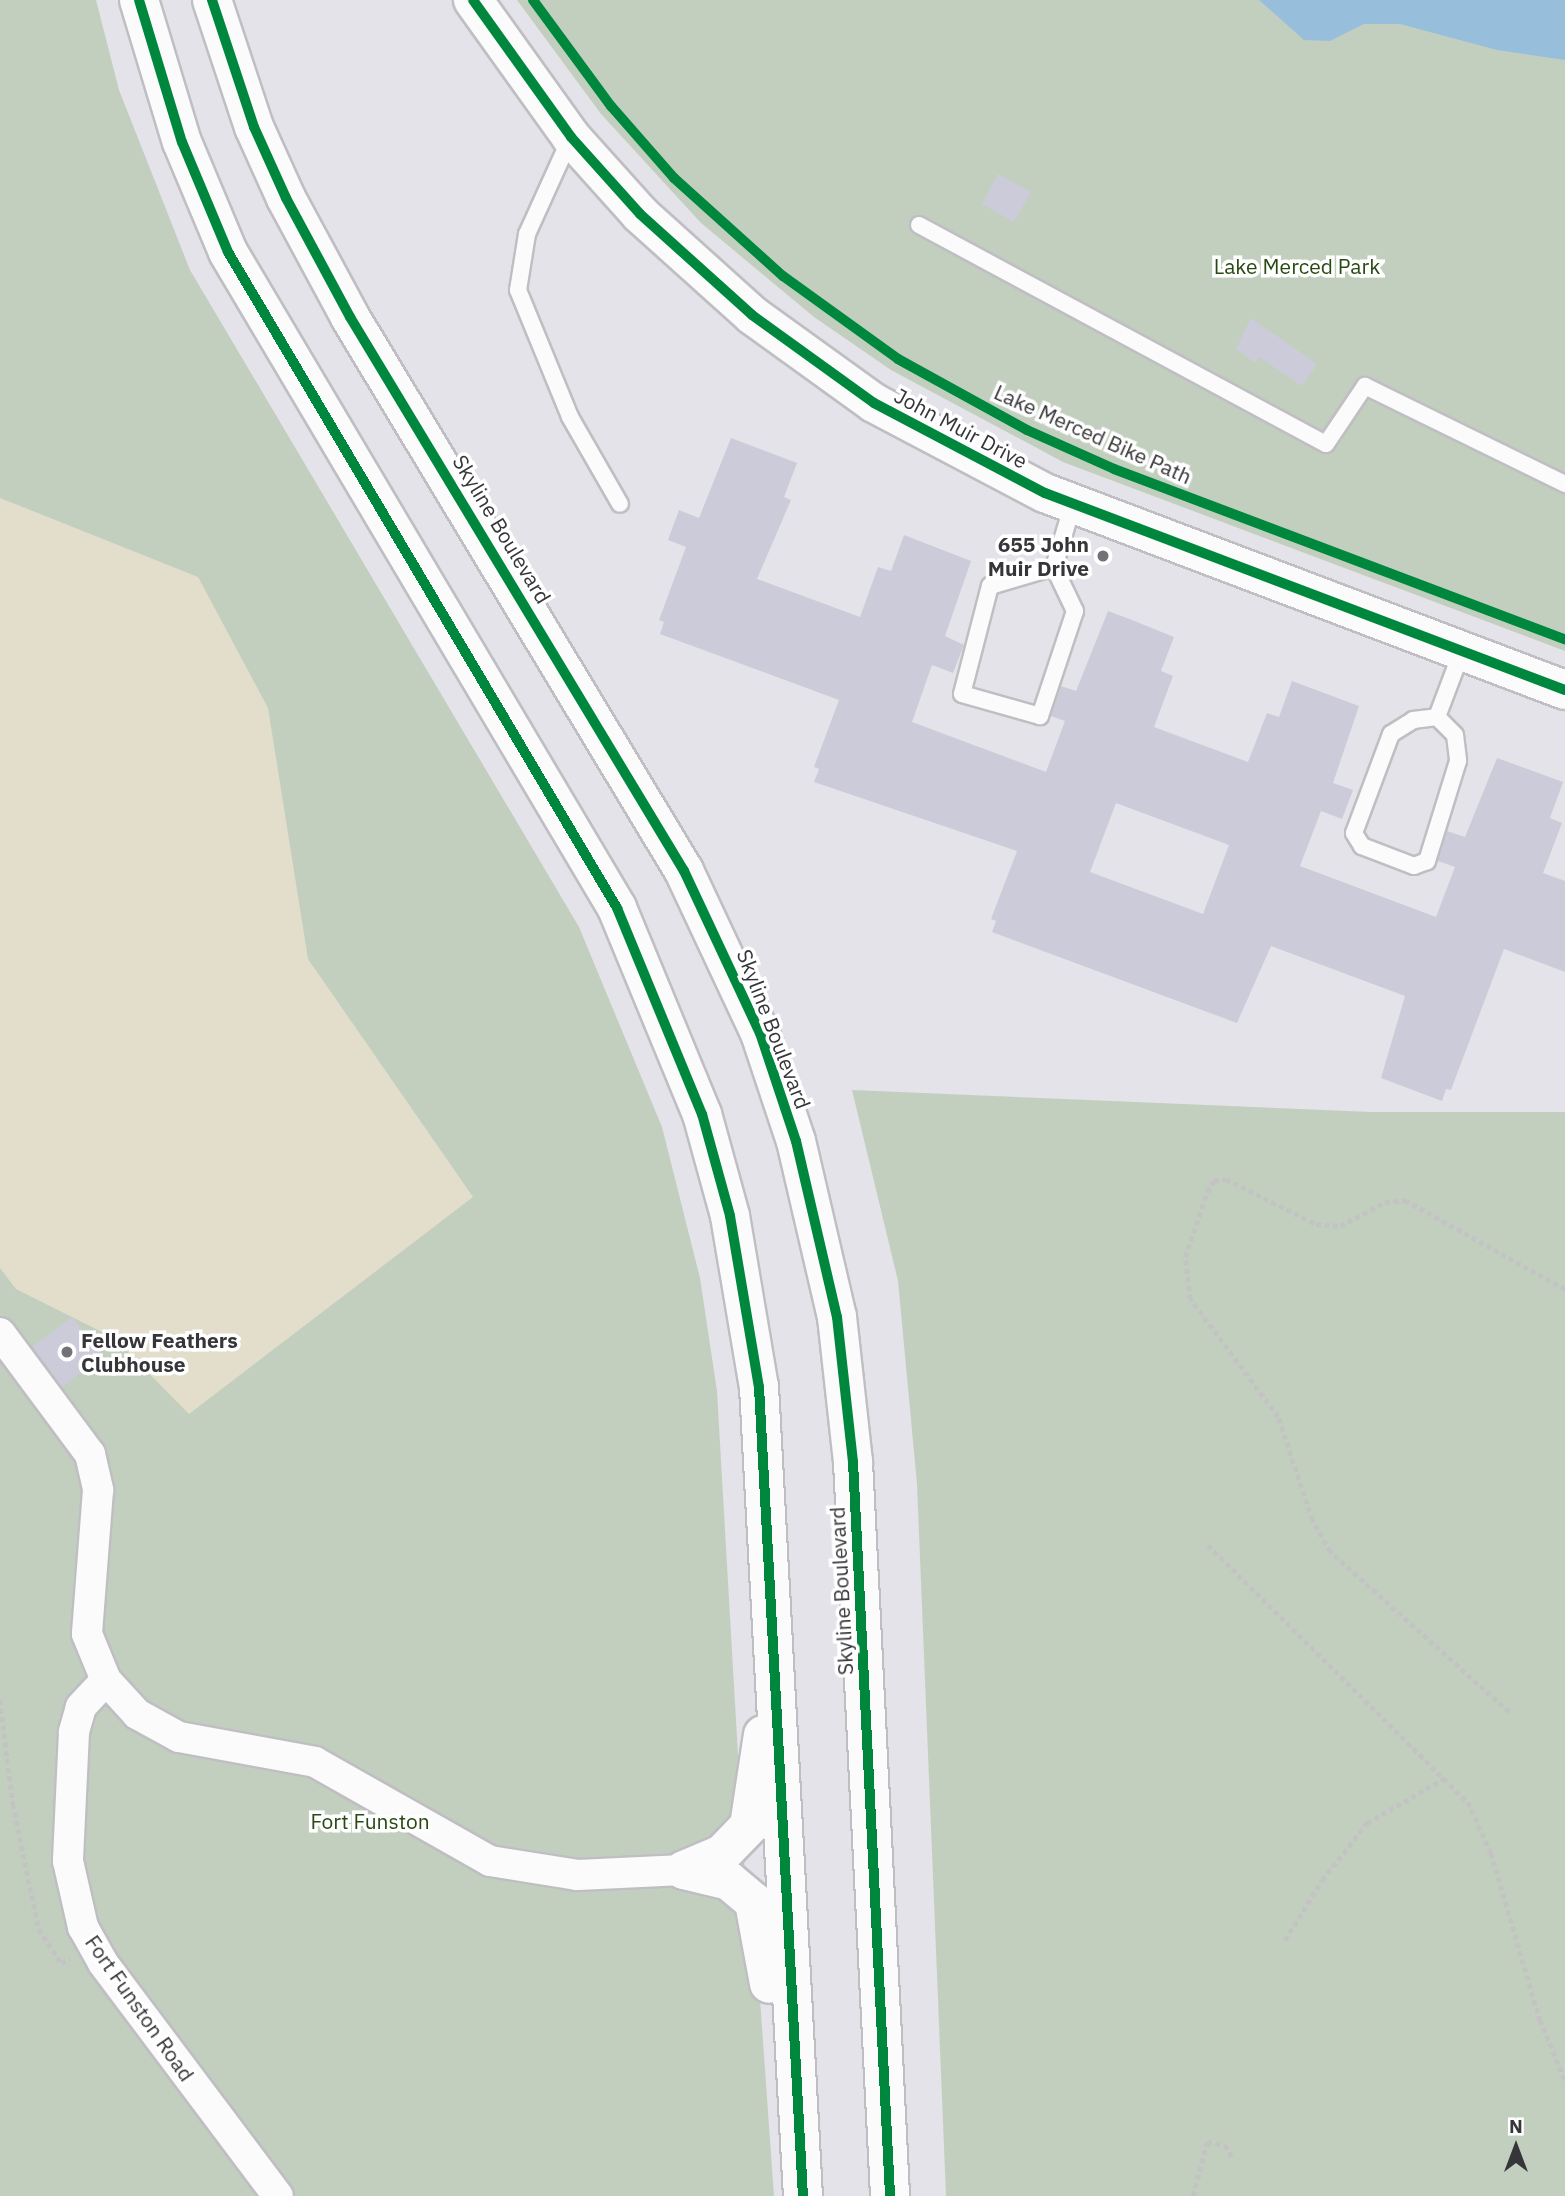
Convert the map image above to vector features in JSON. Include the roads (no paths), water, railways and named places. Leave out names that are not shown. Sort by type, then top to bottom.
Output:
[{"type":"main road","points":[[139,0],[178,129],[228,252],[590,860],[641,958],[679,1050],[717,1164],[751,1328],[776,1678],[802,2179]]},
{"type":"main road","name":"Skyline Boulevard","points":[[212,0],[254,127],[286,198],[350,317],[684,871],[760,1033],[796,1141],[837,1317],[853,1462],[890,2196]]},
{"type":"main road","name":"John Muir Drive","points":[[473,0],[571,137],[676,249],[792,346],[917,429],[1073,505],[1565,690]]},
{"type":"main road","points":[[684,1870],[722,1854],[749,1826],[776,1678]]},
{"type":"main road","points":[[684,1870],[729,1881],[754,1902],[802,2179]]},
{"type":"street","points":[[0,1333],[80,1438],[97,1471],[86,1609],[87,1634],[106,1680],[121,1699],[157,1727],[201,1742],[314,1762],[490,1861],[577,1875],[684,1870]]},
{"type":"street","name":"Fort Funston Road","points":[[106,1680],[76,1720],[68,1809],[71,1882],[92,1946],[278,2196]]},
{"type":"lane","points":[[571,137],[527,234],[518,290],[570,417],[620,504]]},
{"type":"lane","points":[[919,225],[1326,444],[1365,386],[1565,484]]},
{"type":"lane","points":[[1054,567],[990,586],[962,694],[1040,716],[1075,611],[1054,567],[1073,505]]},
{"type":"lane","points":[[1437,717],[1462,651]]},
{"type":"lane","points":[[1437,717],[1455,735],[1458,761],[1427,862],[1414,866],[1362,846],[1354,833],[1391,734],[1413,720],[1437,717]]},
{"type":"water","points":[[1259,0],[1565,0],[1565,60],[1497,50],[1400,24],[1364,24],[1330,41],[1304,40]]},
{"type":"place","name":"655 John Muir Drive","points":[[1103,556]]},
{"type":"place","name":"Fellow Feathers Clubhouse","points":[[67,1352]]},
{"type":"park label","name":"Lake Merced Park","points":[[1297,266]]},
{"type":"park label","name":"Fort Funston","points":[[370,1821]]}]
